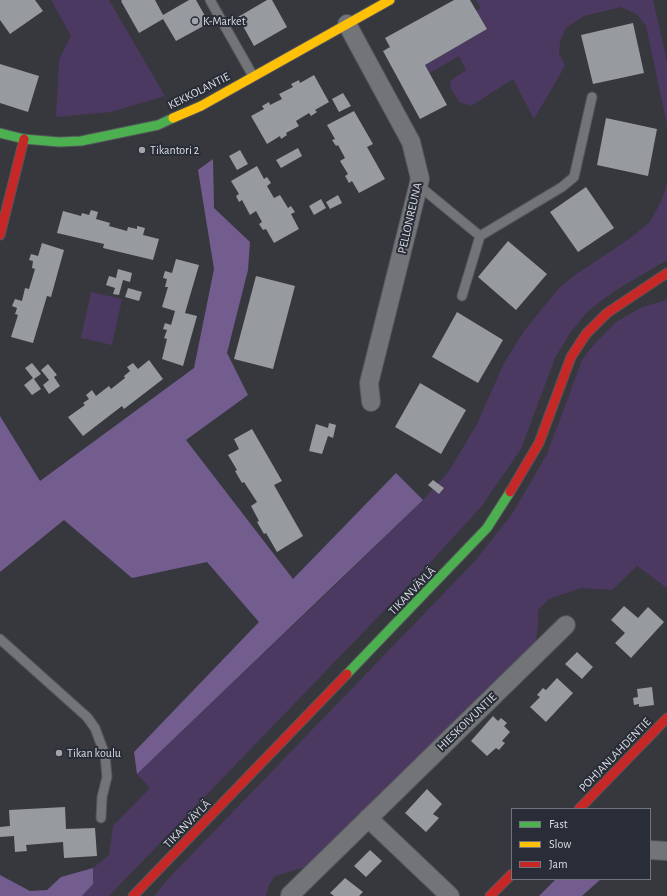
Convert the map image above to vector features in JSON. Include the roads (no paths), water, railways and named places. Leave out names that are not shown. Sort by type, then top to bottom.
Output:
[{"type":"main road","name":"KEKKOLANTIE","points":[[0,133],[24,139],[59,142],[81,141],[158,125],[201,106],[390,0]]},
{"type":"main road","points":[[0,235],[24,139]]},
{"type":"main road","name":"TIKANVÄYLÄ","points":[[133,896],[460,558],[487,528],[508,498],[539,443],[571,357],[586,334],[607,313],[667,273]]},
{"type":"main road","name":"TIKANVÄYLÄ","points":[[637,294],[660,291]]},
{"type":"main road","name":"POHJANLAHDENTIE","points":[[582,808],[667,718]]},
{"type":"main road","name":"TIKANVÄYLÄ","points":[[138,896],[156,873]]},
{"type":"main road","points":[[490,896],[511,875]]},
{"type":"street","name":"PELLONREUNA","points":[[347,24],[411,142],[420,179],[369,383],[371,402]]},
{"type":"street","name":"HIESKOIVUNTIE","points":[[290,895],[566,625]]},
{"type":"street","points":[[368,818],[450,896]]},
{"type":"street","points":[[651,850],[667,851]]},
{"type":"lane","points":[[210,0],[254,76]]},
{"type":"lane","points":[[462,296],[480,236],[562,187],[574,177],[592,97]]},
{"type":"lane","points":[[418,185],[480,236]]},
{"type":"lane","points":[[0,639],[87,717],[95,728],[105,755],[107,777],[102,797],[101,818]]},
{"type":"place","name":"K-Market","points":[[195,21]]},
{"type":"place","name":"Tikantori 2","points":[[142,150]]},
{"type":"place","name":"Tikan koulu","points":[[59,753]]}]
